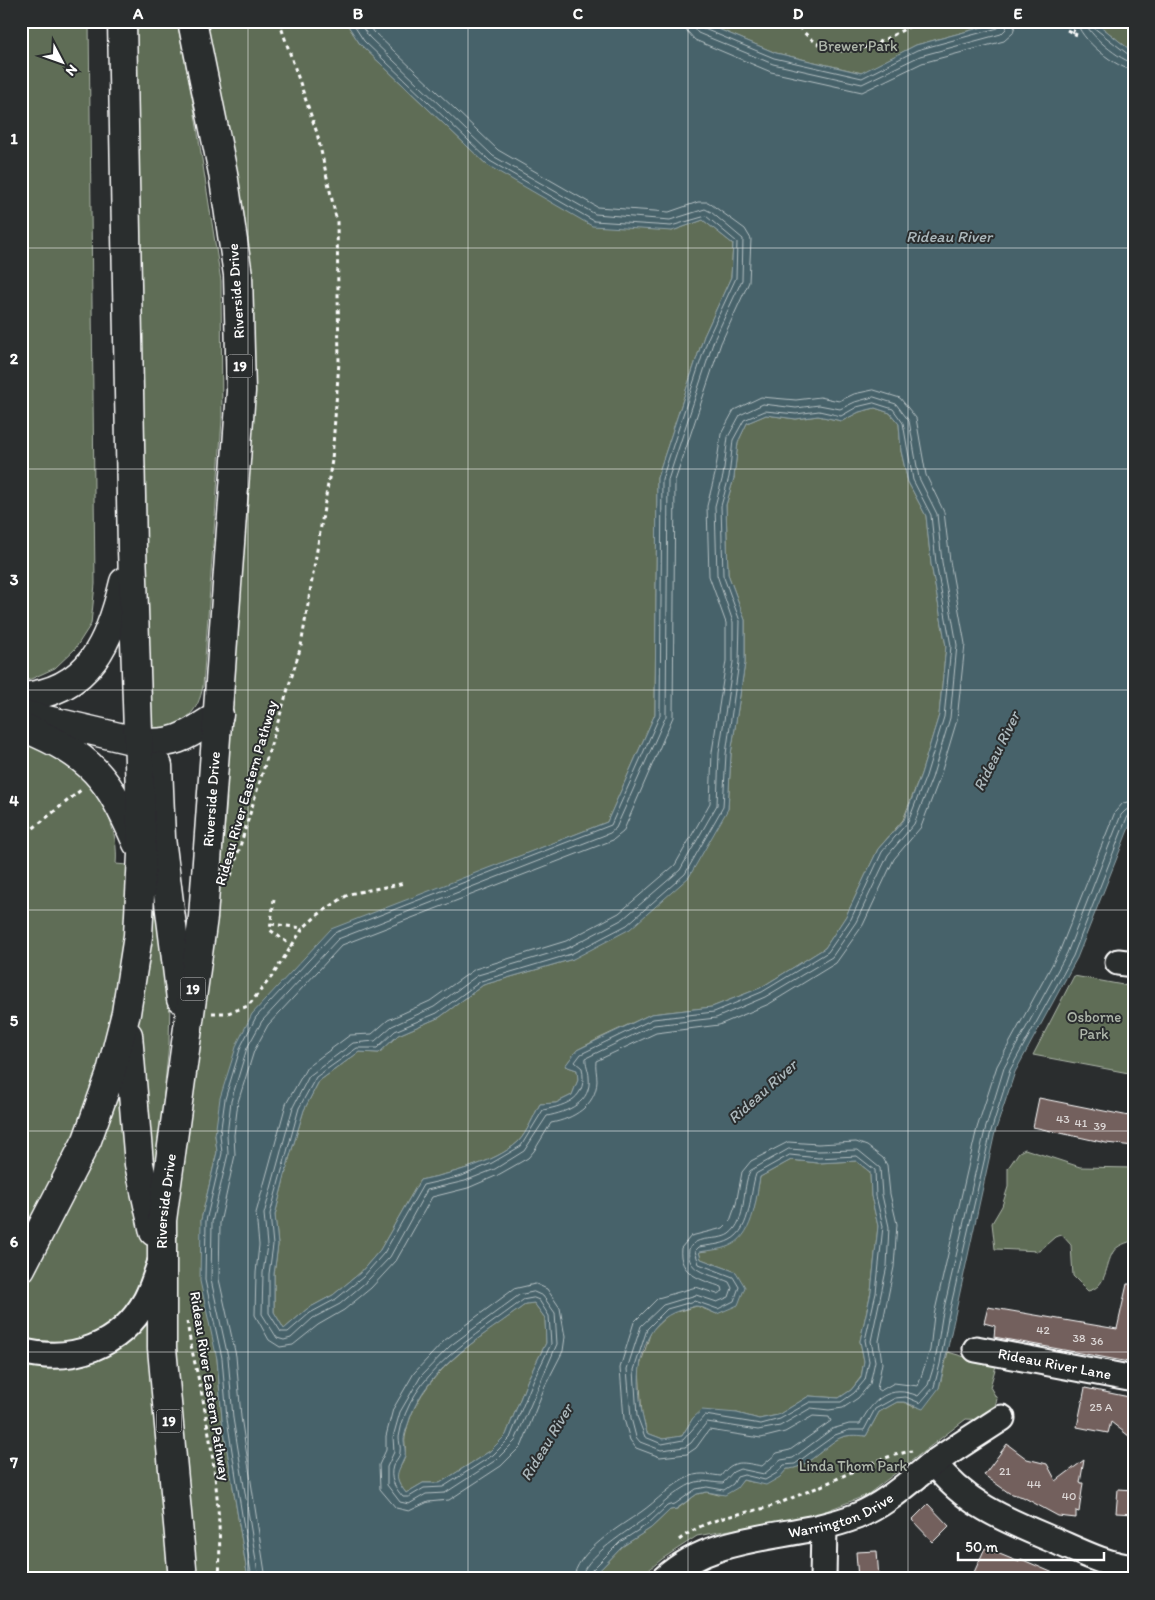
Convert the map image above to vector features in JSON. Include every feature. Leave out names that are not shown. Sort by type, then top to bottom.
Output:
[{"type":"main road","points":[[21,1268],[87,1140],[110,1076],[126,1013],[138,936],[142,854],[140,742],[132,549],[122,21]]},
{"type":"main road","name":"Riverside Drive","points":[[183,1579],[162,1348],[161,1263],[166,1187],[203,917],[241,391],[238,275],[223,173],[192,21]]},
{"type":"main road","points":[[21,697],[47,693],[66,685],[101,650],[112,628],[132,549]]},
{"type":"main road","points":[[21,714],[140,742],[168,743],[192,732],[219,715]]},
{"type":"main road","points":[[21,726],[66,747],[99,774],[117,799],[142,854]]},
{"type":"main road","points":[[140,742],[156,758],[158,768],[162,838],[186,1036]]},
{"type":"main road","points":[[126,1013],[139,1164],[161,1263]]},
{"type":"street","points":[[21,1352],[44,1356],[69,1356],[113,1338],[146,1300],[161,1263]]},
{"type":"street","name":"Rideau River Lane","points":[[976,1349],[1134,1378]]},
{"type":"street","name":"Warrington Drive","points":[[664,1579],[704,1552],[741,1541],[824,1527],[859,1515],[880,1505],[934,1463],[1002,1418]]},
{"type":"street","points":[[934,1463],[944,1476],[983,1508],[1120,1571]]},
{"type":"street","points":[[823,1579],[824,1527]]},
{"type":"path","name":"Rideau River Eastern Pathway","points":[[230,883],[301,646],[332,460],[339,362],[337,222],[317,133],[278,21]]},
{"type":"path","points":[[794,21],[802,32],[816,42],[828,48],[846,51],[864,49],[920,21]]},
{"type":"path","points":[[1072,33],[1079,21]]},
{"type":"path","points":[[1067,30],[1077,35]]},
{"type":"path","points":[[21,838],[84,787]]},
{"type":"path","points":[[211,1012],[228,1013],[248,1006],[303,928],[319,914],[349,894],[405,883]]},
{"type":"path","points":[[274,899],[272,932],[292,946]]},
{"type":"path","points":[[271,924],[303,928]]},
{"type":"path","points":[[210,1022],[212,1003]]},
{"type":"path","name":"Rideau River Eastern Pathway","points":[[186,1313],[192,1355],[206,1420],[220,1524],[220,1579]]},
{"type":"path","points":[[675,1543],[694,1528],[729,1515],[762,1509],[895,1454],[918,1449],[934,1463]]},
{"type":"green space","points":[[21,21],[89,21],[95,584],[91,624],[75,649],[55,668],[31,679],[21,681]]},
{"type":"green space","points":[[136,21],[177,21],[194,108],[221,281],[222,420],[203,686],[198,703],[189,716],[176,725],[159,732],[151,723],[148,707]]},
{"type":"green space","points":[[192,21],[345,21],[360,44],[487,165],[672,231],[703,220],[733,244],[731,277],[704,336],[657,478],[655,714],[607,822],[454,882],[215,1135],[217,1152],[201,1220],[222,1419],[248,1579],[196,1579],[174,1322],[176,1196],[211,960],[227,799],[217,744],[241,391]]},
{"type":"green space","name":"Brewer Park","points":[[699,21],[1005,21],[916,45],[862,73],[776,53]]},
{"type":"green space","points":[[1094,21],[1134,21],[1134,53]]},
{"type":"green space","points":[[875,408],[890,413],[899,424],[901,451],[908,482],[926,516],[931,564],[946,646],[939,715],[921,774],[903,820],[878,849],[846,916],[825,948],[760,988],[712,1007],[651,1014],[577,1050],[565,1066],[577,1070],[578,1080],[572,1095],[556,1103],[540,1104],[518,1142],[497,1156],[471,1167],[420,1180],[380,1250],[360,1273],[333,1295],[307,1309],[284,1329],[274,1312],[274,1274],[278,1245],[275,1215],[304,1110],[319,1081],[359,1052],[379,1053],[398,1035],[440,1017],[483,985],[573,959],[728,809],[731,754],[745,663],[745,620],[728,574],[726,505],[734,478],[738,442],[747,423],[766,415],[796,419],[818,416],[842,421],[859,412]]},
{"type":"green space","points":[[21,736],[84,771],[80,776],[96,794],[108,816],[115,840],[116,864],[127,865],[127,869],[121,964],[110,1027],[102,1058],[93,1088],[75,1134],[21,1240]]},
{"type":"green space","points":[[152,887],[157,887],[170,1001],[169,1043],[146,1272],[138,1296],[112,1328],[72,1345],[21,1344],[21,1294],[84,1171]]},
{"type":"green space","name":"Osborne Park","points":[[1074,976],[1134,987],[1134,1074],[1033,1055]]},
{"type":"green space","points":[[1025,1149],[1080,1167],[1134,1168],[1134,1240],[1122,1244],[1113,1252],[1102,1281],[1094,1289],[1088,1291],[1073,1276],[1071,1245],[1062,1235],[1055,1237],[1039,1251],[995,1249],[992,1223],[1002,1206],[1008,1187],[1008,1168],[1019,1152]]},
{"type":"green space","points":[[791,1160],[818,1163],[856,1161],[870,1172],[871,1196],[878,1226],[871,1292],[860,1341],[864,1361],[861,1377],[851,1390],[839,1398],[809,1396],[778,1415],[759,1419],[737,1413],[693,1418],[682,1436],[663,1439],[647,1433],[642,1415],[639,1369],[651,1331],[669,1314],[697,1306],[717,1314],[736,1272],[701,1259],[699,1252],[722,1248],[754,1209],[760,1177]]},
{"type":"green space","points":[[534,1303],[545,1318],[546,1343],[528,1379],[506,1435],[490,1451],[440,1483],[423,1483],[406,1493],[400,1485],[397,1474],[404,1458],[405,1437],[411,1415],[422,1395],[436,1376],[470,1345],[526,1304]]},
{"type":"green space","points":[[150,1317],[171,1579],[21,1579],[21,1361],[135,1328]]},
{"type":"green space","name":"Linda Thom Park","points":[[948,1352],[996,1366],[990,1387],[997,1399],[993,1413],[986,1420],[966,1419],[867,1495],[818,1514],[697,1536],[662,1559],[638,1579],[591,1579],[623,1546],[651,1528],[670,1510],[677,1509],[697,1494],[707,1492],[719,1495],[739,1485],[743,1480],[766,1482],[772,1480],[787,1469],[800,1466],[813,1458],[839,1438],[851,1435],[866,1436],[879,1412],[897,1402],[904,1402],[914,1407],[939,1388]]},
{"type":"water","name":"Rideau River","points":[[345,21],[699,21],[776,53],[861,73],[916,45],[1005,21],[1094,21],[1134,53],[1134,815],[1077,958],[1015,1072],[995,1132],[939,1388],[923,1409],[904,1402],[897,1402],[879,1412],[866,1436],[851,1435],[839,1438],[813,1458],[800,1466],[787,1469],[780,1477],[766,1485],[743,1480],[737,1488],[725,1495],[707,1492],[697,1494],[676,1509],[670,1510],[651,1528],[623,1546],[591,1579],[248,1579],[222,1419],[217,1359],[200,1281],[201,1220],[217,1152],[215,1135],[220,1098],[237,1044],[252,1014],[331,929],[607,822],[655,714],[657,478],[704,336],[731,277],[733,244],[703,220],[672,231],[592,226],[487,165],[360,44]],"holes":[[[875,408],[890,413],[899,424],[901,451],[908,482],[926,516],[931,564],[946,646],[939,715],[921,774],[904,820],[878,849],[846,916],[825,948],[760,988],[712,1007],[651,1014],[577,1050],[565,1066],[577,1070],[578,1080],[572,1095],[556,1103],[540,1104],[518,1142],[497,1156],[471,1167],[420,1180],[380,1250],[360,1273],[333,1295],[307,1309],[284,1329],[274,1312],[274,1274],[278,1245],[275,1215],[304,1110],[319,1081],[359,1052],[379,1053],[398,1035],[440,1017],[483,985],[573,959],[630,929],[689,877],[728,809],[731,754],[745,663],[745,620],[728,574],[726,505],[734,478],[738,442],[747,423],[766,415],[796,419],[818,416],[842,421],[859,412]],[[791,1160],[818,1163],[856,1161],[870,1172],[871,1196],[878,1226],[871,1292],[860,1341],[864,1361],[861,1378],[851,1390],[839,1398],[809,1396],[778,1415],[759,1419],[737,1413],[702,1410],[693,1418],[682,1436],[663,1439],[647,1433],[640,1399],[639,1380],[645,1345],[653,1330],[665,1318],[681,1310],[698,1306],[717,1314],[738,1305],[745,1287],[736,1272],[701,1259],[699,1252],[725,1248],[740,1239],[746,1232],[753,1214],[760,1177]],[[534,1303],[545,1318],[546,1343],[528,1379],[506,1435],[490,1451],[440,1483],[423,1483],[406,1493],[399,1482],[398,1474],[405,1456],[405,1432],[418,1399],[430,1383],[459,1354],[526,1304]]]},
{"type":"building","points":[[1039,1098],[1134,1117],[1134,1146],[1106,1143],[1033,1127]]},
{"type":"building","points":[[1127,1284],[1134,1284],[1134,1363],[994,1337],[995,1326],[984,1323],[988,1307],[1117,1329]]},
{"type":"building","points":[[1085,1388],[1134,1398],[1134,1440],[1111,1422],[1108,1433],[1077,1427]]},
{"type":"building","points":[[1007,1444],[1027,1459],[1047,1464],[1056,1481],[1084,1460],[1080,1483],[1083,1483],[1079,1512],[1076,1511],[1076,1518],[1058,1516],[1023,1497],[1009,1493],[984,1475]]},
{"type":"building","points":[[1118,1489],[1134,1490],[1134,1514],[1116,1513]]},
{"type":"building","points":[[928,1504],[949,1526],[933,1542],[912,1520]]},
{"type":"building","points":[[985,1548],[1019,1562],[1021,1559],[1067,1579],[971,1579]]},
{"type":"building","points":[[877,1551],[879,1579],[858,1579],[856,1552]]}]
